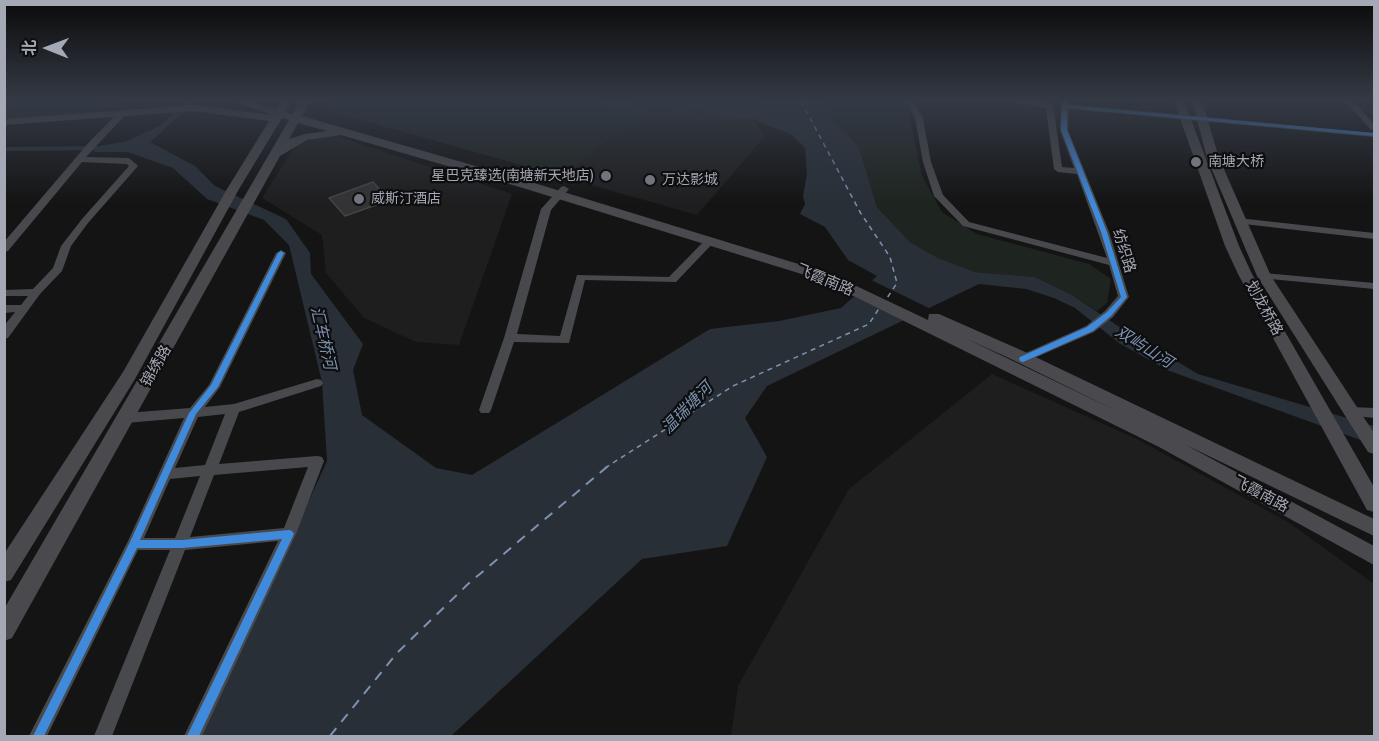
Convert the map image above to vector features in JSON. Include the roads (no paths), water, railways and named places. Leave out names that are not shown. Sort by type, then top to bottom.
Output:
[{"type":"main road","name":"锦绣路","points":[[4,573],[12,548],[129,375],[264,136]]},
{"type":"main road","name":"锦绣路","points":[[4,631],[285,136]]},
{"type":"main road","points":[[273,155],[288,144],[305,137],[326,136]]},
{"type":"main road","name":"飞霞南路","points":[[356,136],[561,192],[710,241],[829,273]]},
{"type":"main road","name":"飞霞南路","points":[[381,136],[829,273],[1165,442],[1374,556]]},
{"type":"main road","name":"划龙桥路","points":[[1192,136],[1229,238],[1245,274],[1374,504]]},
{"type":"main road","name":"划龙桥路","points":[[1208,136],[1213,158],[1238,221],[1264,276],[1374,447]]},
{"type":"main road","name":"飞霞南路","points":[[934,324],[1023,359],[1374,528]]},
{"type":"street","points":[[4,249],[100,136]]},
{"type":"street","points":[[922,136],[927,162],[939,196],[966,224],[1112,263]]},
{"type":"street","points":[[1054,136],[1058,169],[1078,171]]},
{"type":"street","name":"纺织路","points":[[1023,359],[1090,329],[1109,314],[1124,297],[1104,232],[1066,136]]},
{"type":"street","points":[[4,335],[36,292],[58,269],[66,246],[85,221],[134,166],[129,161],[81,157]]},
{"type":"street","points":[[485,410],[510,338],[546,209],[561,192]]},
{"type":"street","points":[[1238,221],[1374,236]]},
{"type":"street","points":[[510,338],[565,340],[581,277],[672,280],[710,241]]},
{"type":"street","points":[[38,736],[134,544],[193,413],[214,387],[281,253]]},
{"type":"street","points":[[1264,276],[1374,286]]},
{"type":"street","points":[[4,293],[36,292]]},
{"type":"street","points":[[4,309],[24,308]]},
{"type":"street","points":[[126,418],[234,410],[317,383]]},
{"type":"street","points":[[103,736],[234,410]]},
{"type":"street","points":[[1352,412],[1374,413]]},
{"type":"street","points":[[166,474],[317,461],[289,534],[193,736]]},
{"type":"street","points":[[134,544],[182,544],[289,534]]},
{"type":"water","points":[[138,136],[157,136],[150,142],[195,166],[215,186],[286,219],[310,253],[311,274],[363,344],[353,370],[362,415],[436,468],[472,475],[710,329],[779,321],[841,308],[877,276],[848,260],[825,227],[800,214],[805,204],[803,196],[807,174],[805,148],[793,136],[849,136],[858,145],[877,207],[910,242],[938,258],[975,272],[1035,277],[1072,295],[1121,328],[1198,374],[1374,426],[1374,445],[1167,370],[1119,343],[1075,308],[1054,298],[1026,289],[979,284],[767,386],[745,418],[767,457],[727,546],[642,559],[451,736],[201,736],[327,461],[322,382],[289,245],[264,220],[207,199],[173,168],[128,152],[93,152],[99,146],[124,142]]},
{"type":"waterway","points":[[4,149],[109,148]]},
{"type":"place","name":"南塘大桥","points":[[1196,162]]},
{"type":"place","name":"星巴克臻选(南塘新天地店)","points":[[606,176]]},
{"type":"place","name":"万达影城","points":[[650,180]]},
{"type":"place","name":"威斯汀酒店","points":[[359,199]]},
{"type":"water label","name":"汇车桥河","points":[[323,338]]},
{"type":"water label","name":"双屿山河","points":[[1144,347]]},
{"type":"water label","name":"温瑞塘河","points":[[687,408]]}]
